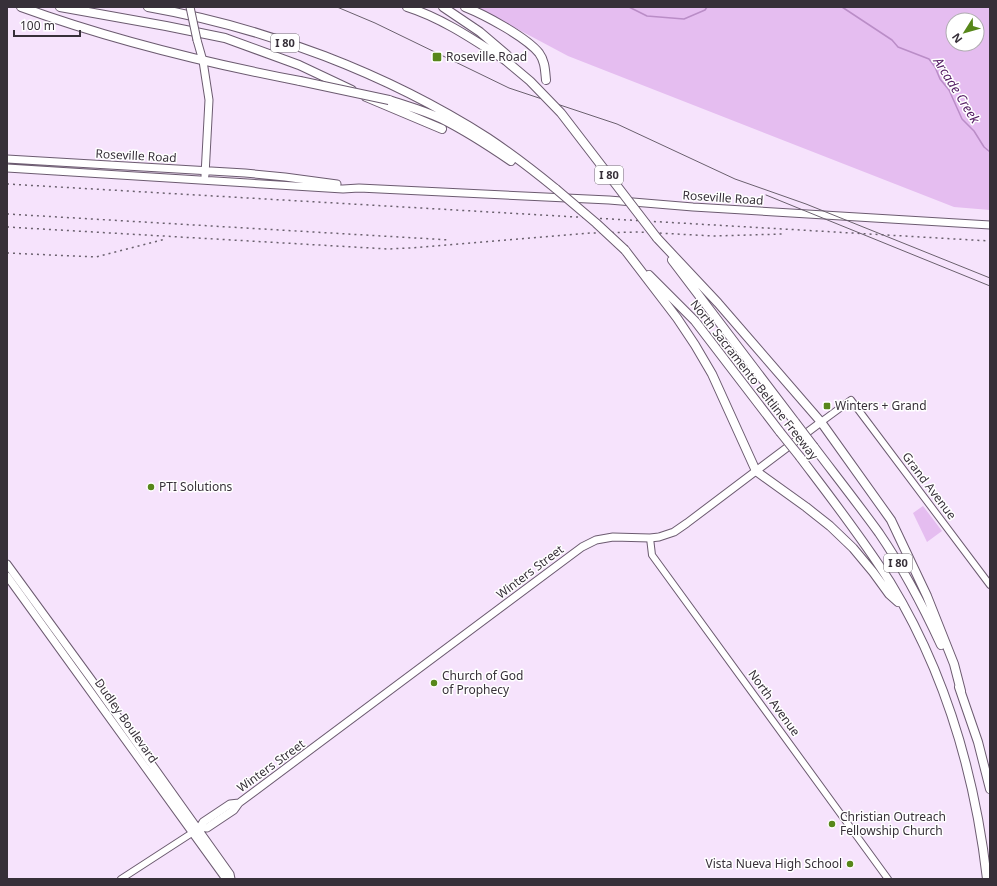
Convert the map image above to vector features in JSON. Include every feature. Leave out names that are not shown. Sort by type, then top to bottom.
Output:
[{"type":"highway","points":[[21,7],[74,25],[203,61],[385,99],[414,108],[441,119],[469,134],[556,189]]},
{"type":"highway","points":[[60,7],[225,38],[299,65],[382,105],[442,129]]},
{"type":"highway","name":"I 80","points":[[148,7],[247,30],[305,49],[361,71],[416,97],[453,117],[489,139],[556,189],[625,250],[662,293]]},
{"type":"highway","points":[[407,7],[446,24],[506,57]]},
{"type":"highway","points":[[444,7],[480,32],[506,57]]},
{"type":"highway","points":[[465,7],[478,12],[532,46],[543,61],[546,80]]},
{"type":"highway","name":"I 80","points":[[506,57],[530,75],[657,238],[690,277]]},
{"type":"highway","points":[[690,277],[791,386],[821,422],[891,520],[928,596],[954,664],[961,691]]},
{"type":"highway","name":"North Sacramento Beltline Freeway","points":[[690,277],[795,422],[879,533],[904,574],[931,622],[961,691],[978,742],[990,789]]},
{"type":"highway","points":[[662,293],[696,345],[712,374],[756,471],[830,526],[853,548],[889,594],[905,609]]},
{"type":"highway","name":"North Sacramento Beltline Freeway","points":[[662,293],[695,321],[800,457],[863,541],[905,609],[936,672],[953,716],[972,787],[987,879]]},
{"type":"main road","points":[[190,7],[203,61],[209,100],[205,180]]},
{"type":"main road","name":"Roseville Road","points":[[7,159],[285,177],[359,188],[609,200],[694,207],[990,225]]},
{"type":"main road","name":"Roseville Road","points":[[7,168],[343,189],[359,188]]},
{"type":"main road","name":"Winters Street","points":[[197,830],[204,822],[230,804],[239,803],[582,547],[596,540],[613,537],[650,538],[666,535],[682,527],[821,422]]},
{"type":"main road","name":"Dudley Boulevard","points":[[7,564],[91,679],[197,830],[226,879]]},
{"type":"main road","name":"Dudley Boulevard","points":[[7,576],[197,830]]},
{"type":"main road","points":[[197,830],[230,874],[231,879]]},
{"type":"street","name":"Winters Street","points":[[821,422],[851,400]]},
{"type":"street","name":"Grand Avenue","points":[[851,400],[990,585]]},
{"type":"street","name":"North Avenue","points":[[650,538],[652,555],[888,879]]},
{"type":"street","name":"Winters Street","points":[[121,879],[197,830]]},
{"type":"shaded area","points":[[476,7],[990,7],[990,210],[954,207],[568,56]]},
{"type":"shaded area","points":[[923,506],[942,531],[927,542],[913,513]]},
{"type":"waterway","name":"Arcade Creek","points":[[629,7],[647,16],[684,19],[705,10],[707,7]]},
{"type":"waterway","name":"Arcade Creek","points":[[842,7],[892,40],[898,47],[929,59],[935,67],[940,79],[949,90],[962,119],[974,131],[984,147],[990,152]]},
{"type":"tram line","points":[[337,7],[375,23],[509,88],[617,124],[735,179],[806,204],[990,278]]},
{"type":"tram line","points":[[766,195],[990,286]]},
{"type":"railway","points":[[7,184],[990,241]]},
{"type":"railway","points":[[7,214],[450,240]]},
{"type":"railway","points":[[7,227],[388,249],[591,233],[639,232],[714,236],[783,234]]},
{"type":"railway","points":[[7,253],[96,257],[166,239]]},
{"type":"place","name":"Roseville Road","points":[[437,57]]},
{"type":"place","name":"Winters + Grand","points":[[827,406]]},
{"type":"place","name":"PTI Solutions","points":[[151,487]]},
{"type":"place","name":"Church of God of Prophecy","points":[[434,683]]},
{"type":"place","name":"Christian Outreach Fellowship Church","points":[[832,824]]},
{"type":"place","name":"Vista Nueva High School","points":[[850,864]]}]
